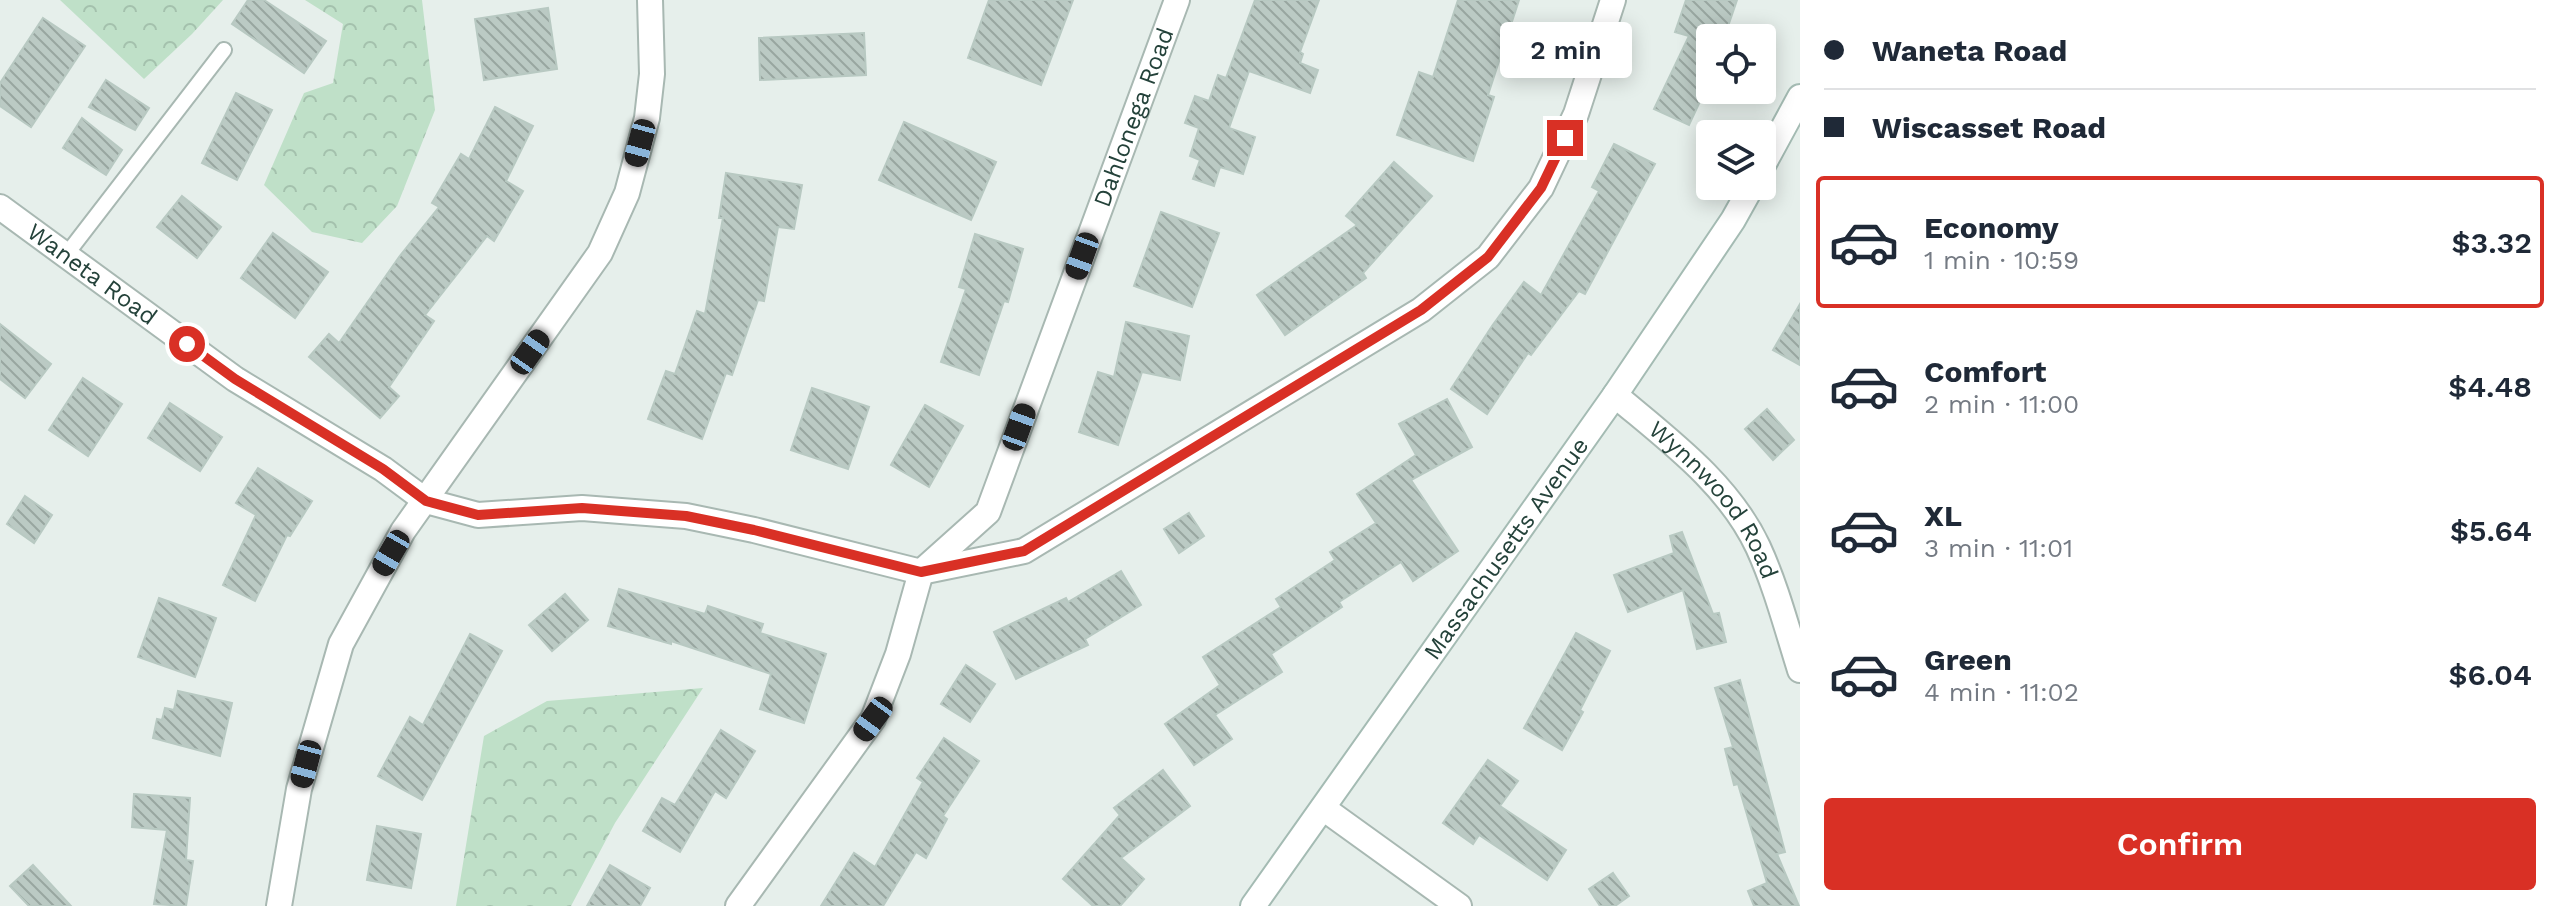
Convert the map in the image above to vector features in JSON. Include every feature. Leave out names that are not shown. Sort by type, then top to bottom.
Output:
[{"type":"street","points":[[279,906],[299,789],[341,644],[403,531],[600,253],[627,193],[647,118],[652,74],[650,0]]},
{"type":"street","name":"Dahlonega Road","points":[[921,572],[988,512],[1177,0]]},
{"type":"street","points":[[426,501],[478,515],[582,508],[686,516],[921,572],[1024,551],[1421,310],[1488,257],[1541,188],[1576,114],[1613,0]]},
{"type":"street","points":[[1776,141],[1800,97]]},
{"type":"street","name":"Massachusetts Avenue","points":[[1253,906],[1615,395],[1744,200]]},
{"type":"street","name":"Waneta Road","points":[[0,207],[235,379],[383,469],[426,501]]},
{"type":"street","name":"Wynnwood Road","points":[[1615,395],[1704,472],[1734,507],[1757,545],[1766,567],[1800,670]]},
{"type":"street","points":[[738,906],[873,719],[898,654],[921,572]]},
{"type":"street","points":[[1323,808],[1459,906]]},
{"type":"lane","points":[[66,255],[224,50]]},
{"type":"green space","points":[[60,0],[223,0],[144,79]]},
{"type":"green space","points":[[305,0],[422,0],[435,110],[397,206],[362,243],[312,232],[264,185],[304,93],[333,83],[343,24]]},
{"type":"green space","points":[[703,688],[615,823],[571,906],[456,906],[484,736],[547,701]]},
{"type":"building","points":[[248,0],[264,0],[326,41],[304,73],[232,24]]},
{"type":"building","points":[[989,0],[1073,0],[1041,85],[968,58]]},
{"type":"building","points":[[1255,0],[1319,0],[1300,52],[1303,54],[1300,63],[1318,70],[1310,93],[1249,71],[1229,128],[1255,137],[1243,174],[1220,167],[1214,186],[1193,179],[1200,160],[1190,156],[1199,128],[1185,123],[1195,96],[1209,101],[1218,75],[1226,78]]},
{"type":"building","points":[[1458,0],[1519,0],[1488,95],[1494,97],[1473,161],[1397,135],[1419,72],[1433,77]]},
{"type":"building","points":[[1686,0],[1737,0],[1729,24],[1696,24],[1696,104],[1699,104],[1689,125],[1654,109],[1689,36],[1675,32]]},
{"type":"building","points":[[548,8],[557,69],[484,80],[475,19]]},
{"type":"building","points":[[43,18],[85,46],[31,127],[0,106],[0,83]]},
{"type":"building","points":[[864,33],[866,75],[760,80],[759,38]]},
{"type":"building","points":[[106,80],[149,108],[135,130],[89,107]]},
{"type":"building","points":[[236,93],[272,110],[237,180],[202,163]]},
{"type":"building","points":[[495,107],[533,126],[506,181],[523,191],[494,241],[487,236],[425,315],[434,321],[389,387],[399,396],[380,418],[309,357],[329,334],[339,343],[399,257],[439,207],[432,203],[461,154],[469,159]]},
{"type":"building","points":[[82,118],[122,150],[106,175],[63,148]]},
{"type":"building","points":[[904,122],[996,162],[971,220],[879,180]]},
{"type":"building","points":[[1614,144],[1655,164],[1585,294],[1579,291],[1531,355],[1528,353],[1487,414],[1451,389],[1524,282],[1541,295],[1599,191],[1592,187]]},
{"type":"building","points":[[1394,162],[1432,196],[1363,273],[1366,278],[1285,335],[1257,295],[1357,225],[1346,216]]},
{"type":"building","points":[[726,173],[802,185],[794,229],[778,227],[764,301],[758,300],[732,375],[726,373],[702,439],[648,419],[666,371],[675,374],[697,311],[705,314],[723,218],[719,218]]},
{"type":"building","points":[[182,196],[221,227],[197,258],[157,227]]},
{"type":"building","points":[[1161,212],[1219,233],[1192,307],[1134,286]]},
{"type":"building","points":[[273,233],[328,272],[295,318],[241,278]]},
{"type":"building","points":[[975,234],[1023,249],[1008,302],[1004,301],[979,375],[941,362],[966,289],[959,287]]},
{"type":"building","points":[[1800,304],[1800,365],[1773,350]]},
{"type":"building","points":[[1126,322],[1189,336],[1180,380],[1142,372],[1118,445],[1079,432],[1098,372],[1114,377]]},
{"type":"building","points":[[0,324],[51,364],[25,398],[0,379]]},
{"type":"building","points":[[83,378],[122,404],[88,456],[49,430]]},
{"type":"building","points":[[812,388],[869,407],[848,469],[791,450]]},
{"type":"building","points":[[1447,399],[1472,447],[1411,480],[1458,551],[1413,581],[1401,562],[1339,602],[1342,607],[1271,654],[1282,672],[1215,715],[1232,739],[1194,765],[1165,724],[1220,685],[1203,657],[1281,607],[1276,599],[1335,560],[1330,552],[1376,523],[1357,494],[1416,455],[1399,424]]},
{"type":"building","points":[[170,403],[222,437],[200,471],[148,438]]},
{"type":"building","points":[[925,405],[963,426],[929,487],[891,465]]},
{"type":"building","points":[[1767,409],[1794,440],[1773,460],[1745,429]]},
{"type":"building","points":[[258,468],[312,501],[290,536],[287,535],[255,601],[223,585],[256,515],[236,503]]},
{"type":"building","points":[[25,496],[52,515],[34,543],[7,524]]},
{"type":"building","points":[[1189,513],[1204,536],[1179,553],[1164,529]]},
{"type":"building","points":[[1682,532],[1713,614],[1719,613],[1726,642],[1697,649],[1683,590],[1628,612],[1614,575],[1674,553],[1670,536]]},
{"type":"building","points":[[1121,571],[1141,605],[1085,639],[1088,645],[1016,679],[994,632],[1066,598],[1068,602]]},
{"type":"building","points":[[619,589],[705,614],[708,606],[763,624],[760,633],[826,654],[804,723],[760,709],[771,674],[671,641],[671,644],[608,626]]},
{"type":"building","points":[[565,594],[588,620],[552,651],[529,625]]},
{"type":"building","points":[[159,598],[216,618],[195,677],[138,657]]},
{"type":"building","points":[[1576,633],[1610,651],[1562,750],[1524,728]]},
{"type":"building","points":[[470,634],[502,651],[422,800],[378,776],[410,717],[423,725]]},
{"type":"building","points":[[966,665],[995,684],[970,722],[941,704]]},
{"type":"building","points":[[1740,680],[1785,852],[1777,854],[1799,906],[1754,906],[1748,891],[1767,883],[1738,784],[1734,785],[1725,749],[1733,747],[1715,688]]},
{"type":"building","points":[[178,691],[232,703],[220,756],[153,738],[157,719],[162,720],[165,708],[174,710]]},
{"type":"building","points":[[721,730],[755,751],[726,798],[715,791],[680,852],[643,831],[662,798],[675,805]]},
{"type":"building","points":[[944,738],[979,761],[943,816],[947,819],[926,858],[916,852],[883,906],[821,906],[854,853],[875,867],[923,782],[917,778]]},
{"type":"building","points":[[1488,760],[1518,781],[1500,806],[1566,850],[1547,880],[1479,835],[1473,844],[1443,823]]},
{"type":"building","points":[[1163,770],[1190,806],[1121,858],[1144,879],[1120,906],[1093,906],[1063,879],[1120,815],[1114,808]]},
{"type":"building","points":[[134,794],[190,798],[186,860],[193,861],[186,906],[154,904],[167,830],[132,827]]},
{"type":"building","points":[[377,826],[421,834],[411,888],[367,880]]},
{"type":"building","points":[[33,865],[71,906],[29,906],[10,886]]},
{"type":"building","points":[[610,865],[650,888],[640,906],[587,906]]},
{"type":"building","points":[[1613,873],[1629,896],[1615,906],[1600,906],[1589,889]]},
{"type":"route","points":[[187,344],[235,379],[383,469],[426,501],[478,515],[582,508],[686,516],[921,572],[1024,551],[1421,310],[1488,257],[1541,188],[1565,138]]}]
